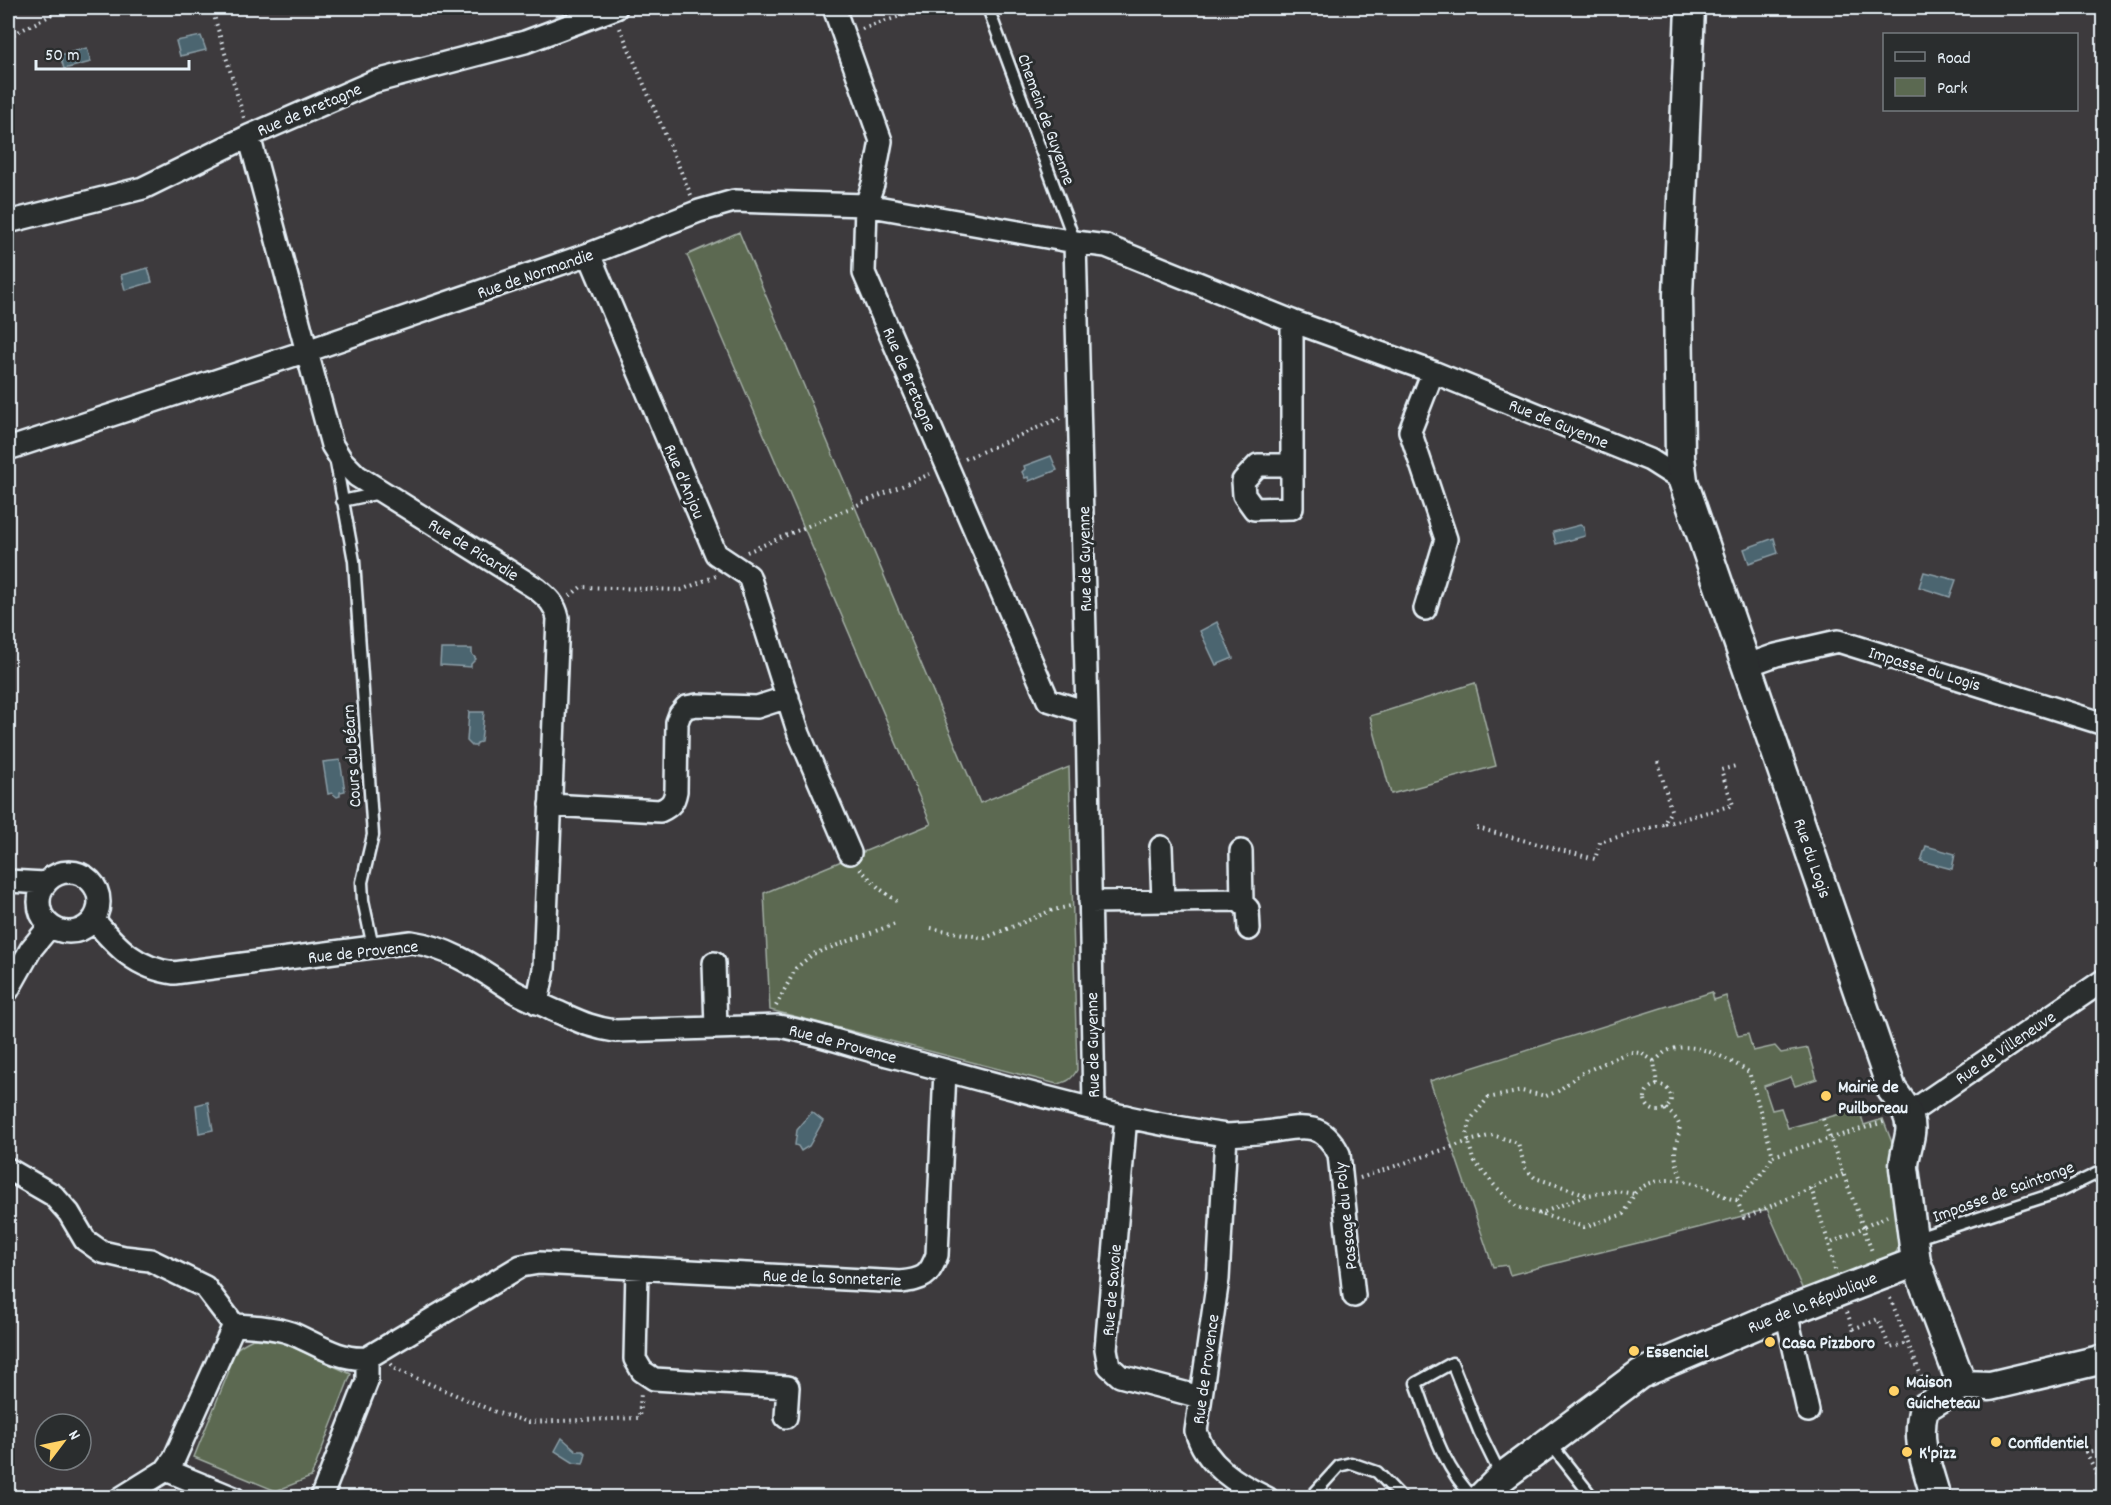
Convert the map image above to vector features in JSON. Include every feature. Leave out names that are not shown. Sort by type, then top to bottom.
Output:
[{"type":"street","name":"Rue de Bretagne","points":[[8,222],[143,188],[249,136],[373,82],[525,42],[614,8]]},
{"type":"street","name":"Rue de Bretagne","points":[[834,8],[881,141],[873,184],[866,206],[864,273],[1048,700],[1088,712]]},
{"type":"street","name":"Rue du Logis","points":[[1690,8],[1678,295],[1682,469],[1745,666],[1801,820],[1892,1090],[1908,1114]]},
{"type":"street","name":"Rue de Picardie","points":[[249,136],[332,445],[342,461],[357,476],[537,589],[556,608]]},
{"type":"street","name":"Rue de Normandie","points":[[8,449],[307,351],[589,254],[699,211],[734,201],[866,206],[1075,242]]},
{"type":"street","name":"Rue de Guyenne","points":[[1094,1108],[1088,712],[1075,242],[1106,246],[1292,321],[1433,372],[1650,460],[1682,469]]},
{"type":"street","name":"Rue d'Anjou","points":[[589,254],[716,554],[749,576],[799,734],[850,853]]},
{"type":"street","points":[[1292,321],[1292,465]]},
{"type":"street","points":[[1425,609],[1446,539],[1410,431],[1433,372]]},
{"type":"street","points":[[537,1003],[544,969],[558,618],[556,608]]},
{"type":"street","name":"Impasse du Logis","points":[[1745,666],[1776,655],[1838,641],[2103,724]]},
{"type":"street","points":[[550,805],[660,811],[667,808],[674,802],[676,791],[677,722],[686,707],[697,705],[757,707],[788,697]]},
{"type":"street","points":[[1161,848],[1163,901]]},
{"type":"street","points":[[1241,851],[1242,903],[1248,909],[1249,929]]},
{"type":"street","points":[[71,872],[84,876],[97,891],[98,910],[94,920],[76,932],[60,931],[50,926],[42,917],[39,907],[40,892],[45,883],[60,873],[71,872]]},
{"type":"street","points":[[8,881],[45,883]]},
{"type":"street","points":[[1090,902],[1242,900]]},
{"type":"street","name":"Rue de Provence","points":[[94,920],[138,963],[156,970],[174,973],[411,942],[429,945],[448,952],[497,978],[515,992],[594,1028],[615,1031],[778,1026],[801,1030],[858,1047],[1126,1116],[1226,1135],[1218,1279],[1196,1431],[1200,1446],[1222,1471],[1251,1491],[1267,1497]]},
{"type":"street","points":[[8,990],[32,949],[50,926]]},
{"type":"street","points":[[714,963],[716,1028]]},
{"type":"street","name":"Rue de Villeneuve","points":[[1908,1114],[2103,980]]},
{"type":"street","name":"Rue de la Sonneterie","points":[[374,1355],[521,1266],[539,1263],[901,1282],[917,1280],[932,1269],[937,1255],[945,1070]]},
{"type":"street","points":[[1908,1114],[1910,1135],[1904,1153],[1904,1168],[1915,1251],[1962,1385]]},
{"type":"street","name":"Rue de Savoie","points":[[1126,1116],[1106,1349],[1109,1366],[1120,1376],[1200,1397]]},
{"type":"street","name":"Passage du Poly","points":[[1226,1135],[1303,1127],[1316,1129],[1327,1135],[1339,1154],[1354,1296]]},
{"type":"street","points":[[8,1169],[53,1194],[69,1213],[85,1240],[102,1252],[150,1260],[205,1287],[234,1325],[263,1327],[289,1333],[345,1357],[356,1359],[374,1355],[367,1381],[321,1497]]},
{"type":"street","name":"Rue de la République","points":[[1486,1493],[1549,1441],[1640,1374],[1786,1312],[1915,1251]]},
{"type":"street","points":[[636,1268],[635,1359],[642,1371],[654,1379],[788,1387],[786,1418]]},
{"type":"street","points":[[1786,1312],[1808,1411]]},
{"type":"street","points":[[121,1497],[166,1470],[174,1459],[234,1325]]},
{"type":"street","points":[[1936,1497],[1921,1444],[1919,1425],[1924,1408],[1962,1385],[1990,1386],[2103,1359]]},
{"type":"street","points":[[166,1470],[234,1497]]},
{"type":"lane","name":"Chemein de Guyenne","points":[[987,8],[1075,242]]},
{"type":"lane","name":"Cours du Béarn","points":[[332,445],[354,561],[374,835],[362,882],[363,900],[373,947]]},
{"type":"lane","points":[[342,501],[383,492]]},
{"type":"lane","name":"Impasse de Saintonge","points":[[1915,1251],[2059,1192],[2103,1171]]},
{"type":"lane","points":[[1452,1363],[1479,1431],[1486,1493],[1465,1489],[1443,1457],[1416,1383],[1452,1363]]},
{"type":"lane","points":[[1549,1441],[1593,1497]]},
{"type":"lane","points":[[1310,1497],[1339,1466],[1351,1463],[1377,1472],[1402,1497]]},
{"type":"path","points":[[8,37],[65,8]]},
{"type":"path","points":[[212,8],[249,136]]},
{"type":"path","points":[[614,8],[699,211]]},
{"type":"path","points":[[844,35],[924,8]]},
{"type":"path","points":[[556,608],[581,587],[681,590],[729,571],[743,554],[1080,410]]},
{"type":"path","points":[[1658,762],[1671,810],[1664,824]]},
{"type":"path","points":[[1477,828],[1594,859],[1600,842],[1733,805],[1721,770],[1736,766]]},
{"type":"path","points":[[850,853],[865,874],[897,901]]},
{"type":"path","points":[[931,928],[985,938],[1053,910],[1090,902]]},
{"type":"path","points":[[764,1028],[796,968],[804,960],[813,954],[896,924]]},
{"type":"path","points":[[1654,1061],[1665,1052],[1680,1048],[1698,1049],[1725,1058],[1749,1072],[1773,1155]]},
{"type":"path","points":[[1654,1061],[1641,1053],[1629,1052],[1580,1074],[1558,1091],[1546,1096],[1522,1091],[1488,1098],[1472,1119],[1467,1134],[1473,1160],[1517,1207],[1584,1227],[1624,1214],[1635,1194],[1643,1186],[1663,1181],[1682,1180],[1703,1186],[1725,1198],[1737,1200]]},
{"type":"path","points":[[1654,1061],[1657,1085]]},
{"type":"path","points":[[1657,1085],[1665,1087],[1671,1093],[1671,1102],[1666,1109],[1662,1112],[1653,1111],[1645,1101],[1646,1092],[1657,1085]]},
{"type":"path","points":[[1666,1109],[1677,1119],[1681,1131],[1675,1153],[1682,1180]]},
{"type":"path","points":[[1737,1200],[1764,1171],[1773,1155],[1908,1114]]},
{"type":"path","points":[[1342,1184],[1493,1135],[1518,1143],[1525,1168],[1535,1178],[1588,1195]]},
{"type":"path","points":[[1737,1200],[1744,1218],[1844,1174]]},
{"type":"path","points":[[1811,1188],[1829,1244]]},
{"type":"path","points":[[1539,1214],[1588,1195],[1616,1191],[1635,1194]]},
{"type":"path","points":[[374,1355],[395,1369],[498,1413],[529,1422],[639,1418],[642,1371]]},
{"type":"path","points":[[2103,1449],[2086,1452],[2103,1488]]},
{"type":"green space","points":[[739,232],[980,803],[1069,767],[1077,1070],[1071,1078],[1064,1082],[1057,1084],[770,1010],[764,893],[931,824],[687,255]]},
{"type":"green space","points":[[1475,683],[1496,766],[1391,794],[1370,716]]},
{"type":"green space","points":[[1712,992],[1714,1000],[1726,996],[1738,1036],[1748,1034],[1753,1051],[1775,1046],[1781,1053],[1808,1048],[1817,1079],[1795,1086],[1791,1077],[1764,1086],[1772,1110],[1781,1108],[1788,1128],[1859,1109],[1864,1125],[1883,1119],[1894,1148],[1902,1241],[1894,1256],[1803,1290],[1767,1209],[1510,1275],[1507,1265],[1493,1267],[1430,1081]]},
{"type":"green space","points":[[253,1339],[279,1341],[351,1374],[311,1477],[276,1491],[194,1457],[229,1371],[223,1366],[235,1350]]},
{"type":"water","points":[[201,36],[206,50],[180,56],[176,41]]},
{"type":"water","points":[[87,48],[91,62],[64,69],[60,55]]},
{"type":"water","points":[[148,268],[152,282],[125,290],[121,275]]},
{"type":"water","points":[[1051,456],[1057,470],[1029,481],[1028,477],[1025,478],[1022,472],[1025,469],[1024,466]]},
{"type":"water","points":[[1580,525],[1584,527],[1585,536],[1556,544],[1553,532]]},
{"type":"water","points":[[1774,538],[1778,553],[1749,563],[1744,549]]},
{"type":"water","points":[[1924,572],[1956,580],[1950,597],[1919,587]]},
{"type":"water","points":[[1217,622],[1233,658],[1216,665],[1200,631]]},
{"type":"water","points":[[441,649],[472,649],[472,654],[476,659],[471,667],[440,665]]},
{"type":"water","points":[[469,712],[484,712],[481,742],[476,746],[472,746],[467,741]]},
{"type":"water","points":[[340,760],[345,791],[340,792],[340,796],[337,797],[332,793],[328,794],[323,762]]},
{"type":"water","points":[[1926,846],[1955,854],[1952,869],[1921,861]]},
{"type":"water","points":[[208,1102],[213,1130],[199,1133],[196,1105]]},
{"type":"water","points":[[812,1112],[823,1121],[809,1146],[801,1151],[795,1145],[797,1130]]},
{"type":"water","points":[[562,1438],[577,1451],[583,1451],[586,1454],[583,1464],[574,1463],[555,1451]]},
{"type":"place","name":"Mairie de Puilboreau","points":[[1826,1096]]},
{"type":"place","name":"Casa Pizzboro","points":[[1770,1342]]},
{"type":"place","name":"Essenciel","points":[[1634,1351]]},
{"type":"place","name":"Maison Guicheteau","points":[[1894,1391]]},
{"type":"place","name":"Confidentiel","points":[[1996,1442]]},
{"type":"place","name":"K'pizz","points":[[1907,1452]]}]
